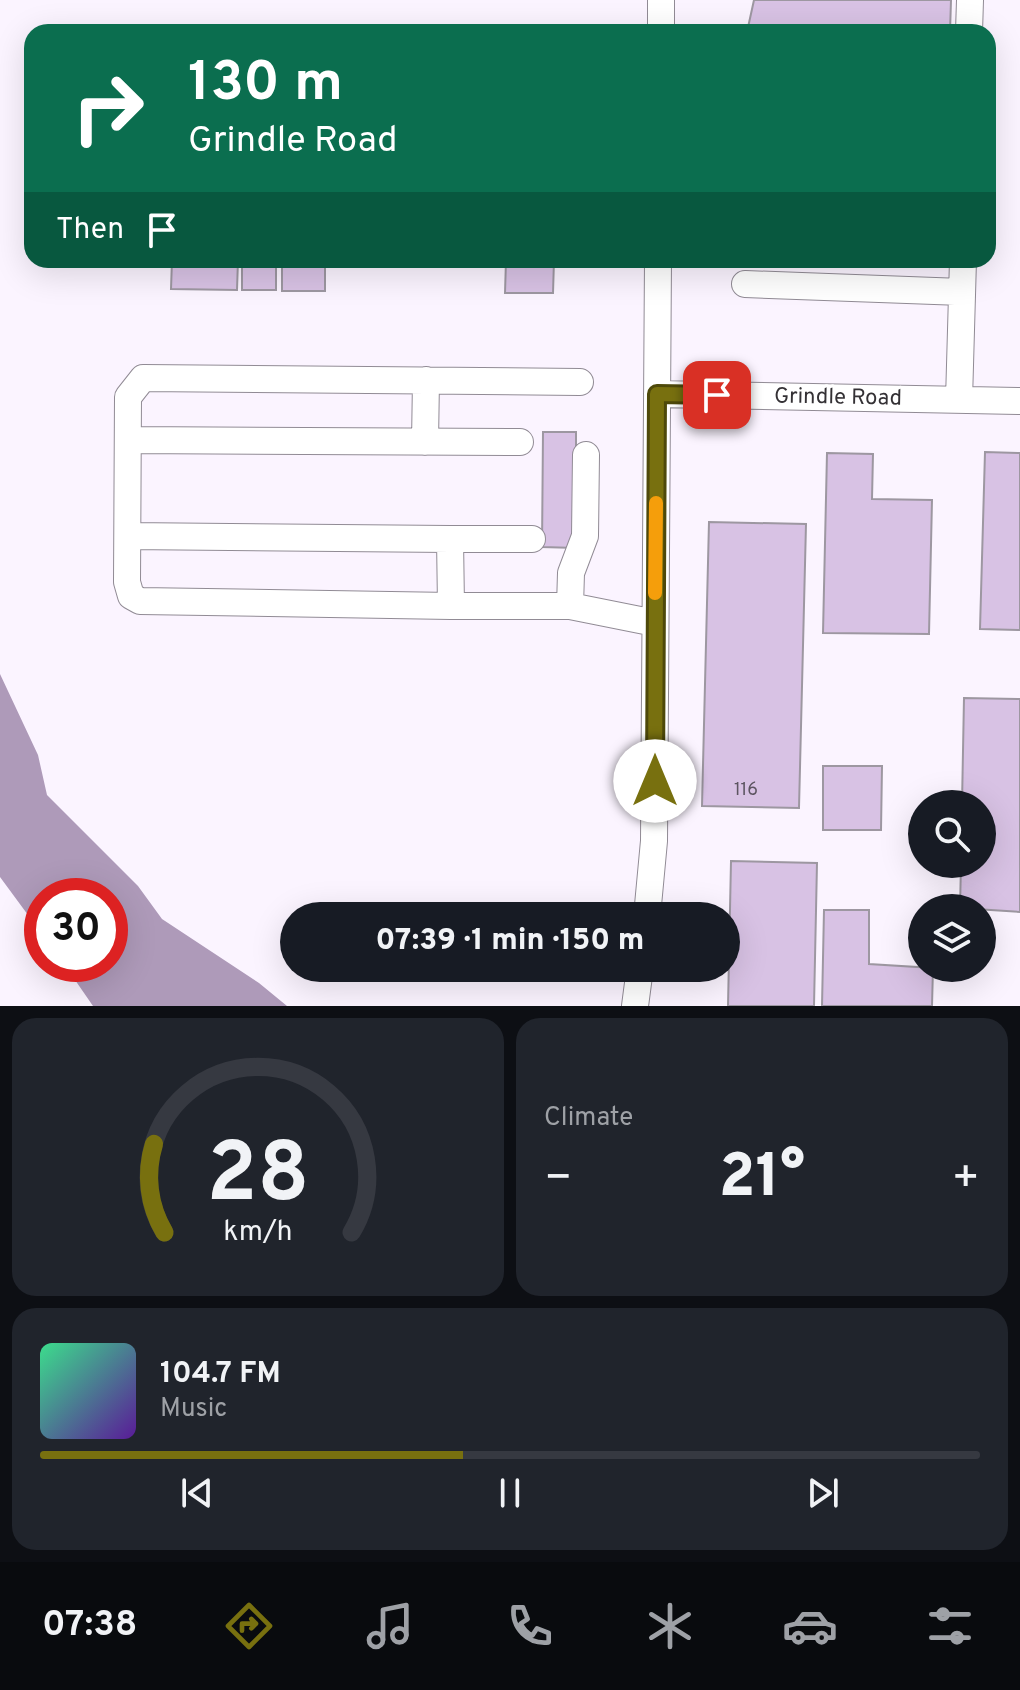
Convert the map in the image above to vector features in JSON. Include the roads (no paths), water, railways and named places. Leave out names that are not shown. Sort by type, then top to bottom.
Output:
[{"type":"street","points":[[661,0],[661,24]]},
{"type":"street","points":[[969,24],[970,0]]},
{"type":"street","points":[[648,902],[654,841],[658,268]]},
{"type":"street","points":[[959,400],[963,268]]},
{"type":"street","points":[[745,284],[962,292]]},
{"type":"street","points":[[580,382],[143,378],[128,397],[127,582],[131,596],[140,601],[570,606],[655,623]]},
{"type":"street","points":[[425,442],[426,380]]},
{"type":"street","name":"Grindle Road","points":[[657,394],[1020,401]]},
{"type":"street","points":[[128,440],[520,442]]},
{"type":"street","points":[[570,606],[571,573],[585,536],[586,455]]},
{"type":"street","points":[[128,536],[532,539]]},
{"type":"street","points":[[450,539],[451,606]]},
{"type":"street","points":[[635,1006],[638,982]]}]
